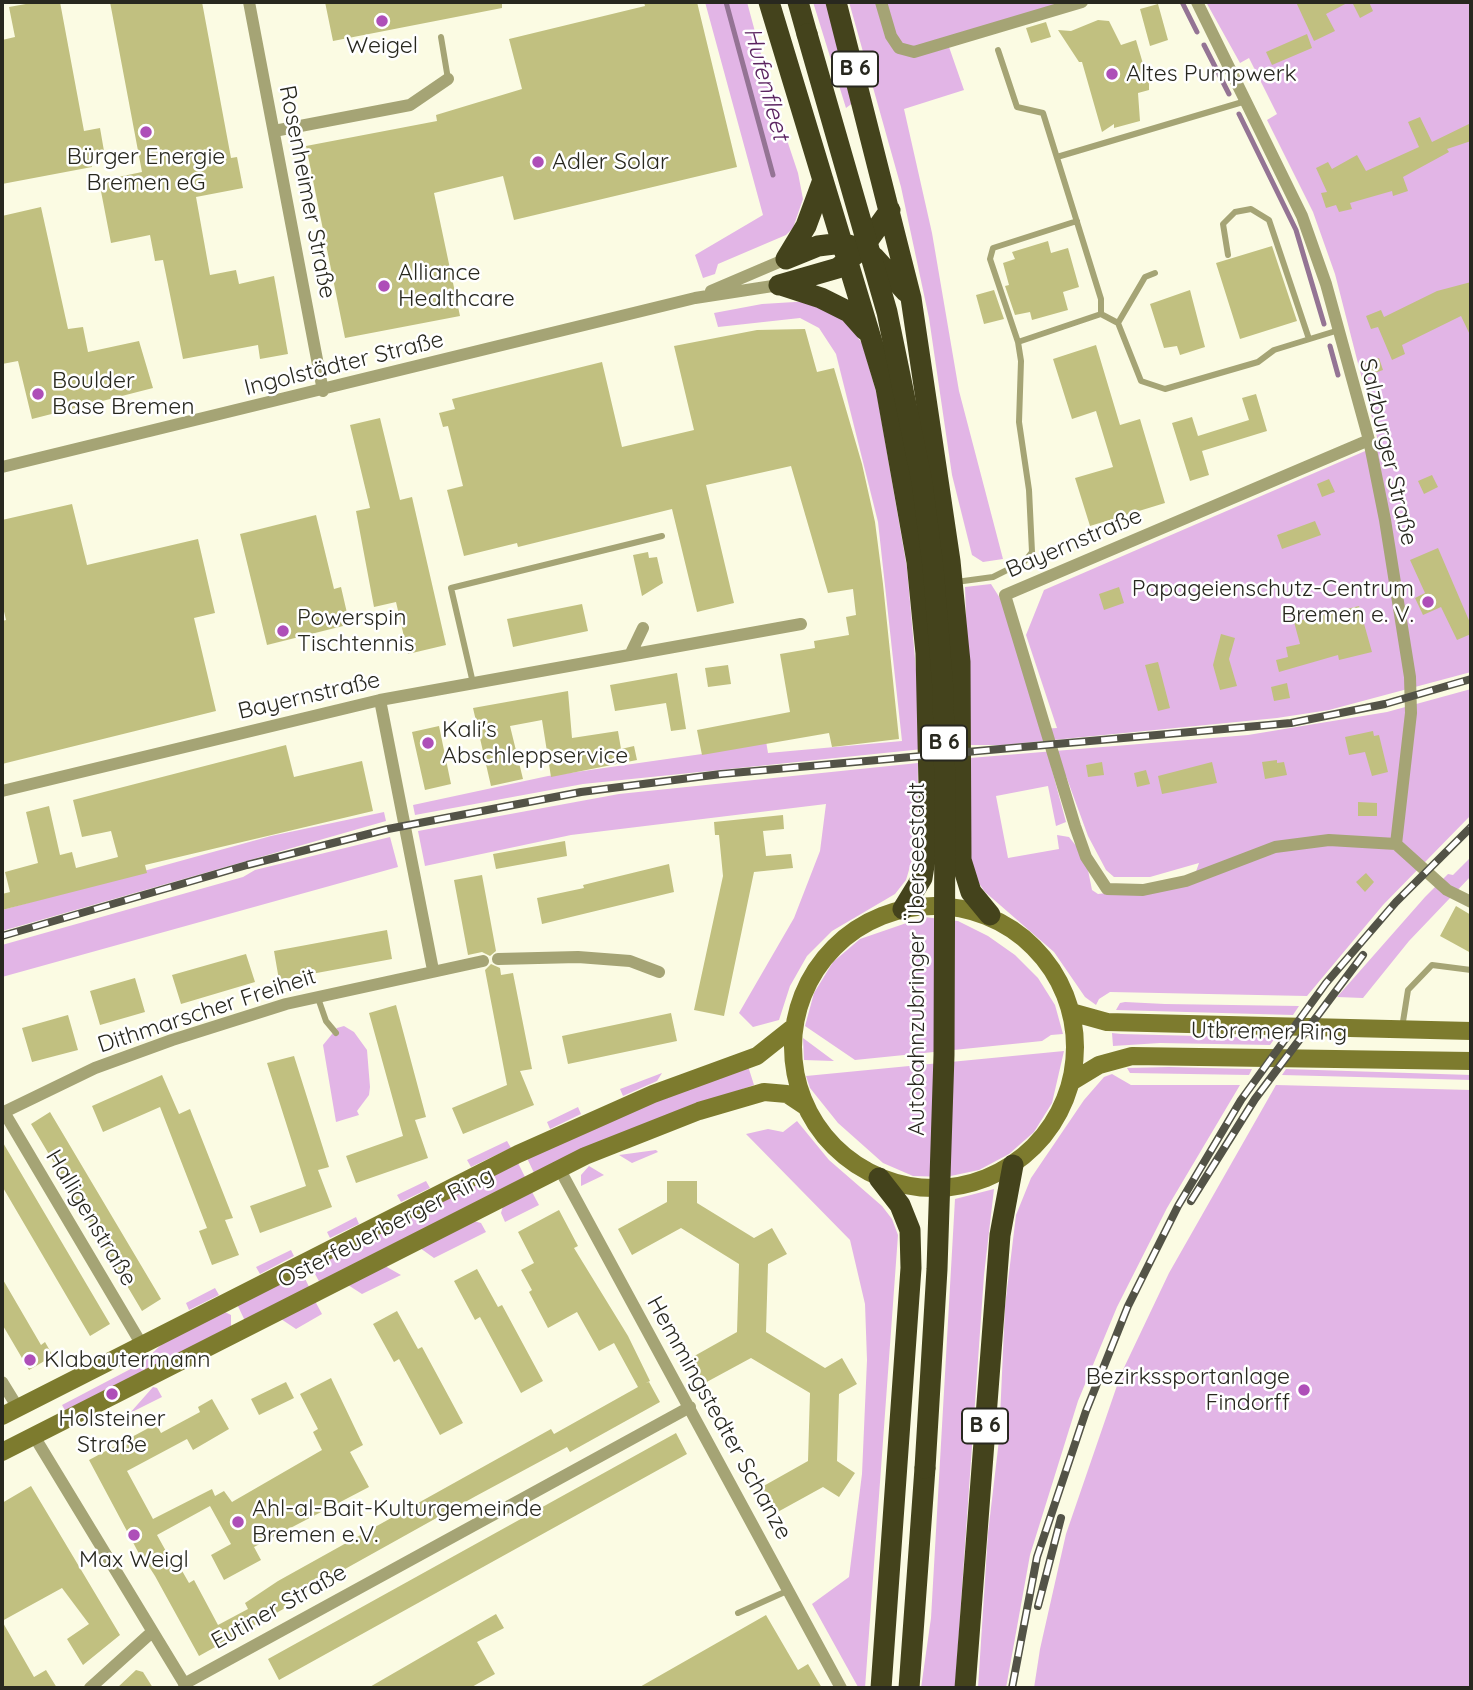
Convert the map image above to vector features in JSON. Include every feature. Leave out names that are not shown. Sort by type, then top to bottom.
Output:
[{"type":"highway","name":"B 6","points":[[769,2],[823,180],[851,251],[869,334],[886,388],[917,562],[926,653],[930,829],[922,878],[903,909]]},
{"type":"highway","name":"Autobahnzubringer Überseestadt","points":[[798,2],[890,324],[922,482],[943,689],[946,792],[940,1202],[909,1688]]},
{"type":"highway","name":"B 6","points":[[836,2],[911,298],[952,582],[960,662],[961,860],[971,892],[990,915]]},
{"type":"highway","points":[[786,259],[806,226],[823,180]]},
{"type":"highway","points":[[779,285],[838,268],[890,210]]},
{"type":"highway","points":[[786,259],[818,246],[851,251],[889,271],[911,298]]},
{"type":"highway","name":"B 6","points":[[779,285],[821,298],[849,312],[869,334]]},
{"type":"highway","name":"B 6","points":[[965,1688],[1000,1234],[1013,1165]]},
{"type":"highway","points":[[879,1178],[900,1205],[910,1230],[911,1268],[881,1688]]},
{"type":"main road","points":[[945,906],[990,915],[1015,931],[1040,953],[1059,981],[1071,1012],[1076,1046],[1071,1082],[1059,1114],[1039,1143],[1013,1165],[960,1187],[908,1187],[879,1178],[841,1150],[805,1106],[793,1072],[791,1029],[804,989],[821,960],[844,937],[872,919],[903,909],[945,906]]},
{"type":"main road","name":"Utbremer Ring","points":[[1071,1012],[1107,1022],[1471,1031]]},
{"type":"main road","name":"Osterfeuerberger Ring","points":[[10,1412],[518,1154],[653,1094],[757,1056],[791,1029]]},
{"type":"main road","name":"Utbremer Ring","points":[[1071,1082],[1099,1065],[1132,1056],[1471,1061]]},
{"type":"main road","name":"Osterfeuerberger Ring","points":[[2,1452],[559,1168],[627,1138],[764,1092],[787,1094],[805,1106]]},
{"type":"main road","points":[[227,1301],[242,1329]]},
{"type":"main road","points":[[10,1412],[34,1436]]},
{"type":"street","name":"Rosenheimer Straße","points":[[249,2],[323,391]]},
{"type":"street","points":[[881,2],[891,36],[899,48],[914,52],[1082,2]]},
{"type":"street","name":"Salzburger Straße","points":[[1197,2],[1248,100],[1302,216],[1339,330],[1369,440],[1409,677],[1411,713],[1396,844]]},
{"type":"street","points":[[274,131],[410,105],[448,79]]},
{"type":"street","name":"Ingolstädter Straße","points":[[695,299],[786,259]]},
{"type":"street","name":"Ingolstädter Straße","points":[[2,467],[695,299],[779,285]]},
{"type":"street","name":"Bayernstraße","points":[[1369,440],[1005,595],[1074,826],[1086,857],[1107,889],[1143,890],[1185,881],[1275,847],[1329,841],[1396,844]]},
{"type":"street","name":"Bayernstraße","points":[[2,791],[380,700],[801,624]]},
{"type":"street","points":[[630,655],[643,628]]},
{"type":"street","points":[[380,700],[433,970]]},
{"type":"street","points":[[1396,844],[1447,890],[1471,902]]},
{"type":"street","points":[[498,959],[578,957],[630,961],[659,972]]},
{"type":"street","name":"Dithmarscher Freiheit","points":[[3,1112],[95,1068],[161,1043],[318,996],[483,961]]},
{"type":"street","name":"Halligenstraße","points":[[3,1112],[142,1345]]},
{"type":"street","name":"Hemmingstedter Schanze","points":[[559,1168],[841,1688]]},
{"type":"street","points":[[2,1382],[10,1412]]},
{"type":"street","name":"Eutiner Straße","points":[[185,1686],[690,1407]]},
{"type":"street","points":[[34,1436],[185,1686]]},
{"type":"street","points":[[90,1688],[152,1632]]},
{"type":"lane","points":[[441,37],[448,79]]},
{"type":"lane","points":[[998,50],[1017,107],[1043,113],[1101,299],[1101,314]]},
{"type":"lane","points":[[1057,157],[1248,100]]},
{"type":"lane","points":[[1228,255],[1223,224],[1235,212],[1251,209],[1269,220],[1309,339]]},
{"type":"lane","points":[[952,582],[993,577],[1025,561],[1032,552],[1029,490],[1019,422],[1021,361],[1018,342],[990,259],[993,248],[1077,221]]},
{"type":"lane","points":[[1118,323],[1145,277],[1156,274]]},
{"type":"lane","points":[[1018,342],[1101,314],[1118,323],[1141,381],[1165,389],[1258,362],[1274,350],[1339,330]]},
{"type":"lane","points":[[473,683],[452,588],[662,536]]},
{"type":"lane","points":[[1401,1029],[1408,990],[1432,965],[1471,971]]},
{"type":"lane","points":[[318,996],[326,1021],[336,1033]]},
{"type":"lane","points":[[738,1613],[789,1590]]},
{"type":"shaded area","points":[[705,2],[747,2],[772,95],[798,173],[803,199],[793,228],[786,235],[718,264],[715,274],[703,278],[695,255],[763,215]]},
{"type":"shaded area","points":[[813,2],[826,2],[854,102],[846,108]]},
{"type":"shaded area","points":[[849,2],[1080,2],[949,47],[964,90],[904,109],[932,233],[959,391],[1003,559],[983,562],[972,555],[952,475],[929,318],[901,187]]},
{"type":"shaded area","points":[[1206,2],[1471,2],[1471,672],[1329,710],[1277,718],[1002,745],[970,745],[965,587],[991,584],[1003,603],[1041,729],[1057,728],[1026,635],[1044,590],[1379,445],[1335,274],[1313,212],[1267,120],[1277,114],[1249,58],[1240,63]]},
{"type":"shaded area","points":[[811,301],[841,316],[862,343],[877,395],[907,568],[923,749],[583,784],[415,815],[413,805],[548,776],[702,754],[766,741],[768,753],[902,741],[878,522],[836,354],[819,328],[800,318],[718,327],[714,313],[762,304]]},
{"type":"shaded area","points":[[1471,689],[1471,815],[1383,905],[1307,996],[1110,992],[1099,999],[1096,1005],[1085,997],[1054,952],[985,892],[976,879],[970,855],[970,758],[1248,735],[1387,712]],"holes":[[[1051,766],[1066,776],[1088,836],[1106,870],[1114,877],[1150,877],[1199,863],[1192,883],[1098,894],[1092,890],[1088,870],[1077,847],[1069,837],[1057,835],[1059,849],[1008,858],[996,796],[1048,786],[1056,826],[1066,822]]]},
{"type":"shaded area","points":[[918,763],[917,843],[906,880],[895,894],[832,931],[807,956],[790,986],[779,1020],[753,1027],[739,1013],[794,918],[820,851],[826,804],[571,835],[425,866],[418,831],[619,794]]},
{"type":"shaded area","points":[[384,812],[386,821],[2,931],[2,910],[271,836]]},
{"type":"shaded area","points":[[390,837],[398,867],[2,977],[2,945],[243,877],[255,870]]},
{"type":"shaded area","points":[[1471,857],[1471,876],[1409,941],[1363,998],[1337,997],[1425,897],[1448,874],[1453,875]]},
{"type":"shaded area","points":[[924,917],[958,921],[988,936],[1015,955],[1038,978],[1055,1005],[1063,1034],[1051,1035],[1042,1041],[855,1060],[805,1026],[814,993],[833,962],[860,939]]},
{"type":"shaded area","points":[[1120,1003],[1299,1006],[1293,1015],[1116,1010]]},
{"type":"shaded area","points":[[344,1026],[354,1032],[367,1050],[370,1087],[369,1095],[357,1111],[359,1115],[336,1122],[323,1045],[337,1028]]},
{"type":"shaded area","points":[[1112,1033],[1275,1038],[1270,1045],[1160,1043],[1113,1046]]},
{"type":"shaded area","points":[[803,1038],[834,1061],[804,1060]]},
{"type":"shaded area","points":[[1064,1051],[1052,1103],[1034,1132],[1009,1154],[979,1170],[946,1177],[913,1176],[883,1163],[838,1123],[810,1088],[806,1076]]},
{"type":"shaded area","points":[[748,1066],[754,1085],[664,1117],[535,1175],[526,1156],[599,1122]]},
{"type":"shaded area","points":[[1127,1068],[1252,1069],[1249,1075],[1130,1073]]},
{"type":"shaded area","points":[[1286,1069],[1471,1075],[1471,1080],[1282,1075]]},
{"type":"shaded area","points":[[662,1073],[657,1081],[623,1096],[620,1089]]},
{"type":"shaded area","points":[[1112,1074],[1131,1085],[1240,1085],[1167,1208],[1117,1307],[1078,1401],[1030,1555],[1006,1688],[978,1688],[988,1533],[999,1440],[1005,1306],[1016,1215],[1031,1178],[1084,1100],[1104,1077]]},
{"type":"shaded area","name":"Bezirkssportanlage Findorff","points":[[1276,1085],[1471,1090],[1471,1688],[1034,1688],[1066,1534],[1121,1374],[1169,1273]]},
{"type":"shaded area","points":[[578,1107],[581,1114],[550,1129],[547,1122]]},
{"type":"shaded area","points":[[797,1121],[829,1160],[882,1206],[892,1219],[898,1235],[865,1688],[858,1687],[812,1604],[849,1577],[862,1474],[867,1360],[865,1304],[850,1240],[746,1134],[768,1129],[783,1132]]},
{"type":"shaded area","points":[[507,1141],[511,1148],[471,1167],[467,1160]]},
{"type":"shaded area","points":[[656,1150],[658,1152],[632,1163],[619,1155]]},
{"type":"shaded area","points":[[517,1161],[526,1179],[320,1283],[310,1265]]},
{"type":"shaded area","points":[[589,1166],[604,1175],[581,1186],[581,1175]]},
{"type":"shaded area","points":[[426,1181],[430,1188],[401,1202],[397,1195]]},
{"type":"shaded area","points":[[994,1189],[984,1275],[955,1688],[921,1688],[931,1618],[955,1199]]},
{"type":"shaded area","points":[[532,1192],[539,1205],[505,1222],[501,1213],[503,1206]]},
{"type":"shaded area","points":[[356,1217],[359,1224],[330,1238],[327,1232]]},
{"type":"shaded area","points":[[474,1221],[481,1223],[486,1232],[434,1258],[420,1248]]},
{"type":"shaded area","points":[[291,1250],[294,1256],[260,1274],[256,1267]]},
{"type":"shaded area","points":[[385,1266],[401,1275],[362,1294],[348,1285]]},
{"type":"shaded area","points":[[301,1270],[310,1289],[245,1321],[236,1302]]},
{"type":"shaded area","points":[[215,1288],[219,1295],[189,1310],[186,1303]]},
{"type":"shaded area","points":[[315,1301],[322,1314],[296,1329],[281,1319]]},
{"type":"shaded area","points":[[223,1311],[231,1315],[231,1326],[66,1412],[62,1405],[142,1363],[164,1342]]},
{"type":"shaded area","points":[[153,1387],[157,1388],[162,1397],[130,1413]]},
{"type":"building","points":[[37,2],[60,2],[84,131],[100,128],[104,151],[89,154],[92,167],[2,184],[2,40],[15,37],[9,7]]},
{"type":"building","points":[[110,2],[202,2],[231,158],[237,157],[243,188],[196,197],[210,275],[236,270],[239,284],[274,276],[288,354],[260,359],[258,345],[183,359],[163,260],[155,261],[150,235],[111,243],[99,181],[142,172]]},
{"type":"building","name":"Weigel","points":[[325,2],[502,2],[502,8],[333,41]]},
{"type":"building","points":[[644,2],[697,2],[737,167],[514,220],[503,176],[434,193],[460,316],[345,338],[306,146],[437,121],[436,115],[522,89],[509,39],[645,6]]},
{"type":"building","points":[[1296,2],[1349,2],[1326,14],[1335,31],[1314,41]]},
{"type":"building","points":[[1352,2],[1369,2],[1373,11],[1360,18]]},
{"type":"building","points":[[1158,4],[1168,40],[1150,46],[1140,9]]},
{"type":"building","points":[[1098,20],[1109,21],[1121,45],[1136,40],[1149,84],[1149,90],[1138,93],[1140,121],[1114,128],[1114,124],[1102,132],[1082,62],[1079,62],[1058,30],[1071,31]]},
{"type":"building","points":[[1046,22],[1051,37],[1031,43],[1026,28]]},
{"type":"building","points":[[1307,34],[1312,48],[1272,65],[1266,52]]},
{"type":"building","points":[[1420,117],[1432,142],[1471,123],[1471,141],[1447,149],[1449,152],[1403,177],[1408,191],[1393,196],[1392,191],[1350,203],[1352,209],[1339,212],[1336,205],[1326,208],[1321,193],[1327,192],[1316,168],[1328,162],[1332,169],[1357,155],[1366,171],[1419,147],[1408,122]]},
{"type":"building","points":[[41,207],[68,329],[83,327],[88,352],[139,341],[153,388],[32,419],[18,361],[2,364],[2,216]]},
{"type":"building","points":[[1048,241],[1051,253],[1068,248],[1079,287],[1063,292],[1068,310],[1032,320],[1030,312],[1015,315],[1005,286],[1009,285],[1003,263],[1015,259],[1012,252]]},
{"type":"building","points":[[1272,246],[1297,321],[1240,339],[1216,263]]},
{"type":"building","points":[[1471,282],[1471,337],[1461,316],[1402,345],[1405,354],[1392,360],[1378,327],[1371,329],[1366,316],[1381,310],[1384,317],[1437,291]]},
{"type":"building","points":[[994,290],[1004,319],[984,324],[976,295]]},
{"type":"building","points":[[1190,290],[1205,347],[1180,355],[1177,346],[1164,348],[1150,304]]},
{"type":"building","points":[[805,329],[817,372],[834,368],[862,464],[875,522],[899,739],[832,747],[829,733],[702,755],[697,730],[790,712],[780,654],[815,648],[814,641],[849,635],[846,617],[856,615],[853,589],[828,593],[791,466],[706,485],[734,603],[697,612],[672,509],[518,547],[517,543],[464,556],[447,490],[463,486],[448,426],[443,427],[439,413],[455,409],[452,399],[602,362],[622,447],[694,430],[674,346],[757,330]]},
{"type":"building","points":[[1096,345],[1120,425],[1140,419],[1165,503],[1090,526],[1075,478],[1113,467],[1096,411],[1072,419],[1053,359]]},
{"type":"building","points":[[1379,358],[1383,370],[1369,375],[1365,363]]},
{"type":"building","points":[[1256,394],[1267,431],[1202,451],[1209,475],[1190,481],[1172,423],[1192,417],[1198,436],[1249,420],[1242,398]]},
{"type":"building","points":[[380,418],[400,500],[412,497],[446,645],[408,654],[396,602],[374,607],[356,511],[370,508],[350,425]]},
{"type":"building","points":[[1432,475],[1438,487],[1424,494],[1418,481]]},
{"type":"building","points":[[1329,479],[1335,492],[1322,497],[1317,484]]},
{"type":"building","points":[[72,504],[87,565],[198,539],[215,613],[194,618],[216,711],[2,764],[2,621],[6,620],[2,603],[2,520]]},
{"type":"building","points":[[316,515],[334,589],[341,587],[347,613],[340,615],[343,626],[267,645],[240,534]]},
{"type":"building","points":[[1315,521],[1321,535],[1282,549],[1277,535]]},
{"type":"building","points":[[1438,548],[1471,625],[1471,634],[1457,640],[1441,607],[1423,615],[1415,598],[1425,593],[1410,560]]},
{"type":"building","points":[[648,552],[649,558],[657,557],[663,583],[642,596],[633,555]]},
{"type":"building","points":[[1119,587],[1124,603],[1104,610],[1099,594]]},
{"type":"building","points":[[582,604],[588,631],[513,647],[507,619]]},
{"type":"building","points":[[1359,606],[1372,652],[1339,660],[1338,655],[1279,672],[1276,660],[1288,657],[1286,647],[1300,644],[1294,622]]},
{"type":"building","points":[[1221,634],[1235,638],[1229,659],[1237,686],[1220,690],[1213,665]]},
{"type":"building","points":[[1158,662],[1170,708],[1158,711],[1145,665]]},
{"type":"building","points":[[728,665],[731,684],[708,687],[705,668]]},
{"type":"building","points":[[677,673],[686,729],[671,731],[666,703],[615,711],[610,685]]},
{"type":"building","points":[[1287,683],[1290,698],[1274,701],[1271,687]]},
{"type":"building","points":[[568,691],[572,738],[618,731],[621,749],[634,746],[637,760],[551,777],[542,720],[510,726],[523,779],[491,786],[473,708]]},
{"type":"building","points":[[439,726],[451,784],[425,790],[412,732]]},
{"type":"building","points":[[1373,731],[1374,736],[1379,735],[1388,772],[1372,776],[1365,752],[1349,755],[1345,737]]},
{"type":"building","points":[[286,745],[294,777],[362,761],[373,811],[145,865],[147,873],[2,910],[2,894],[10,892],[5,872],[38,863],[26,812],[49,806],[60,855],[72,852],[76,868],[118,857],[111,831],[82,837],[73,800]]},
{"type":"building","points":[[1277,760],[1277,763],[1284,762],[1287,775],[1265,779],[1262,762]]},
{"type":"building","points":[[1102,762],[1104,775],[1088,777],[1086,765]]},
{"type":"building","points":[[1212,762],[1217,783],[1162,794],[1158,776]]},
{"type":"building","points":[[1146,770],[1150,784],[1137,787],[1134,773]]},
{"type":"building","points":[[1358,802],[1377,803],[1377,816],[1358,816]]},
{"type":"building","points":[[783,815],[784,829],[763,831],[766,856],[791,854],[793,868],[754,872],[724,1016],[694,1010],[723,876],[719,835],[715,835],[714,822]]},
{"type":"building","points":[[565,841],[567,856],[496,869],[493,854]]},
{"type":"building","points":[[669,864],[674,892],[542,924],[537,898]]},
{"type":"building","points":[[1366,873],[1374,882],[1365,892],[1356,882]]},
{"type":"building","points":[[482,875],[496,951],[490,956],[482,952],[468,955],[454,880]]},
{"type":"building","points":[[1456,906],[1471,915],[1471,953],[1440,936]]},
{"type":"building","points":[[387,930],[392,959],[279,980],[274,951]]},
{"type":"building","points":[[246,954],[255,982],[181,1004],[172,975]]},
{"type":"building","points":[[491,964],[500,968],[501,975],[513,973],[532,1069],[520,1071],[534,1105],[463,1134],[452,1108],[507,1085],[485,970]]},
{"type":"building","points":[[135,978],[145,1012],[100,1025],[90,991]]},
{"type":"building","points":[[396,1005],[426,1117],[415,1120],[428,1158],[356,1183],[346,1156],[403,1136],[369,1013]]},
{"type":"building","points":[[671,1013],[677,1041],[568,1064],[562,1036]]},
{"type":"building","points":[[68,1015],[78,1050],[32,1062],[22,1028]]},
{"type":"building","points":[[294,1056],[329,1167],[318,1170],[332,1207],[260,1233],[250,1206],[306,1186],[267,1063]]},
{"type":"building","points":[[162,1075],[179,1114],[190,1109],[233,1218],[225,1220],[239,1255],[212,1265],[199,1231],[207,1228],[160,1107],[103,1132],[92,1106]]},
{"type":"building","points":[[50,1112],[161,1299],[142,1311],[31,1124]]},
{"type":"building","points":[[2,1141],[110,1324],[90,1336],[2,1186]]},
{"type":"building","points":[[667,1181],[697,1181],[697,1203],[754,1238],[772,1228],[787,1254],[768,1264],[766,1332],[825,1368],[842,1358],[857,1384],[839,1394],[837,1461],[855,1473],[839,1497],[823,1487],[774,1514],[760,1488],[808,1461],[810,1393],[751,1358],[703,1384],[689,1359],[737,1332],[739,1264],[681,1228],[632,1255],[618,1229],[667,1202]]},
{"type":"building","points":[[559,1210],[578,1246],[574,1248],[628,1336],[650,1381],[646,1383],[649,1382],[660,1402],[570,1452],[567,1447],[476,1496],[284,1603],[287,1607],[199,1656],[155,1576],[146,1562],[144,1563],[89,1460],[156,1424],[161,1433],[200,1412],[198,1407],[212,1399],[229,1429],[193,1450],[187,1439],[127,1471],[153,1519],[212,1489],[215,1496],[224,1491],[232,1502],[322,1450],[313,1432],[318,1429],[300,1394],[331,1378],[363,1445],[350,1452],[369,1487],[254,1547],[261,1560],[224,1580],[211,1555],[231,1544],[210,1506],[157,1535],[177,1571],[181,1569],[189,1583],[194,1580],[218,1625],[248,1609],[245,1603],[278,1581],[551,1429],[554,1434],[638,1387],[614,1343],[599,1351],[577,1312],[548,1328],[529,1292],[532,1290],[521,1270],[534,1263],[518,1232]]},
{"type":"building","points":[[477,1269],[498,1307],[502,1305],[543,1381],[521,1393],[480,1317],[475,1320],[454,1281]]},
{"type":"building","points":[[2,1278],[41,1345],[45,1342],[53,1356],[29,1370],[2,1324]]},
{"type":"building","points":[[397,1311],[418,1349],[422,1347],[463,1423],[440,1435],[399,1359],[394,1362],[373,1324]]},
{"type":"building","points":[[286,1382],[294,1398],[259,1415],[251,1399]]},
{"type":"building","points":[[676,1433],[687,1454],[279,1680],[268,1659]]},
{"type":"building","points":[[31,1486],[120,1635],[83,1665],[67,1639],[89,1624],[62,1588],[2,1621],[2,1503]]},
{"type":"building","points":[[496,1614],[504,1628],[477,1642],[495,1674],[470,1688],[368,1688]]},
{"type":"building","points":[[766,1615],[798,1670],[808,1664],[822,1688],[638,1688]]},
{"type":"building","points":[[2,1621],[34,1677],[46,1670],[57,1688],[2,1688]]},
{"type":"building","points":[[136,1670],[143,1672],[153,1688],[117,1688]]},
{"type":"waterway","name":"Hufenfleet","points":[[726,2],[773,175]]},
{"type":"waterway","points":[[1182,2],[1197,32]]},
{"type":"waterway","points":[[1204,45],[1229,94]]},
{"type":"waterway","points":[[1239,114],[1296,230],[1324,324]]},
{"type":"waterway","points":[[1330,346],[1338,375]]},
{"type":"railway","points":[[2,936],[247,865],[388,829],[581,792],[721,774],[1291,723],[1385,704],[1471,679]]},
{"type":"railway","points":[[1012,1688],[1037,1557],[1086,1411],[1128,1306],[1178,1206],[1241,1100],[1326,983],[1396,902],[1471,827]]},
{"type":"railway","points":[[1191,1201],[1255,1099],[1363,955]]},
{"type":"railway","points":[[1038,1606],[1061,1518]]},
{"type":"place","name":"Weigel","points":[[382,21]]},
{"type":"place","name":"Altes Pumpwerk","points":[[1112,74]]},
{"type":"place","name":"Bürger Energie Bremen eG","points":[[146,132]]},
{"type":"place","name":"Adler Solar","points":[[538,162]]},
{"type":"place","name":"Alliance Healthcare","points":[[384,286]]},
{"type":"place","name":"Boulder Base Bremen","points":[[38,394]]},
{"type":"place","name":"Papageienschutz-Centrum Bremen e. V.","points":[[1428,602]]},
{"type":"place","name":"Powerspin Tischtennis","points":[[283,631]]},
{"type":"place","name":"Kali's Abschleppservice","points":[[428,743]]},
{"type":"place","name":"Klabautermann","points":[[30,1360]]},
{"type":"place","name":"Bezirkssportanlage Findorff","points":[[1304,1390]]},
{"type":"place","name":"Holsteiner Straße","points":[[112,1394]]},
{"type":"place","name":"Ahl-al-Bait-Kulturgemeinde Bremen e.V.","points":[[238,1522]]},
{"type":"place","name":"Max Weigl","points":[[134,1535]]}]
